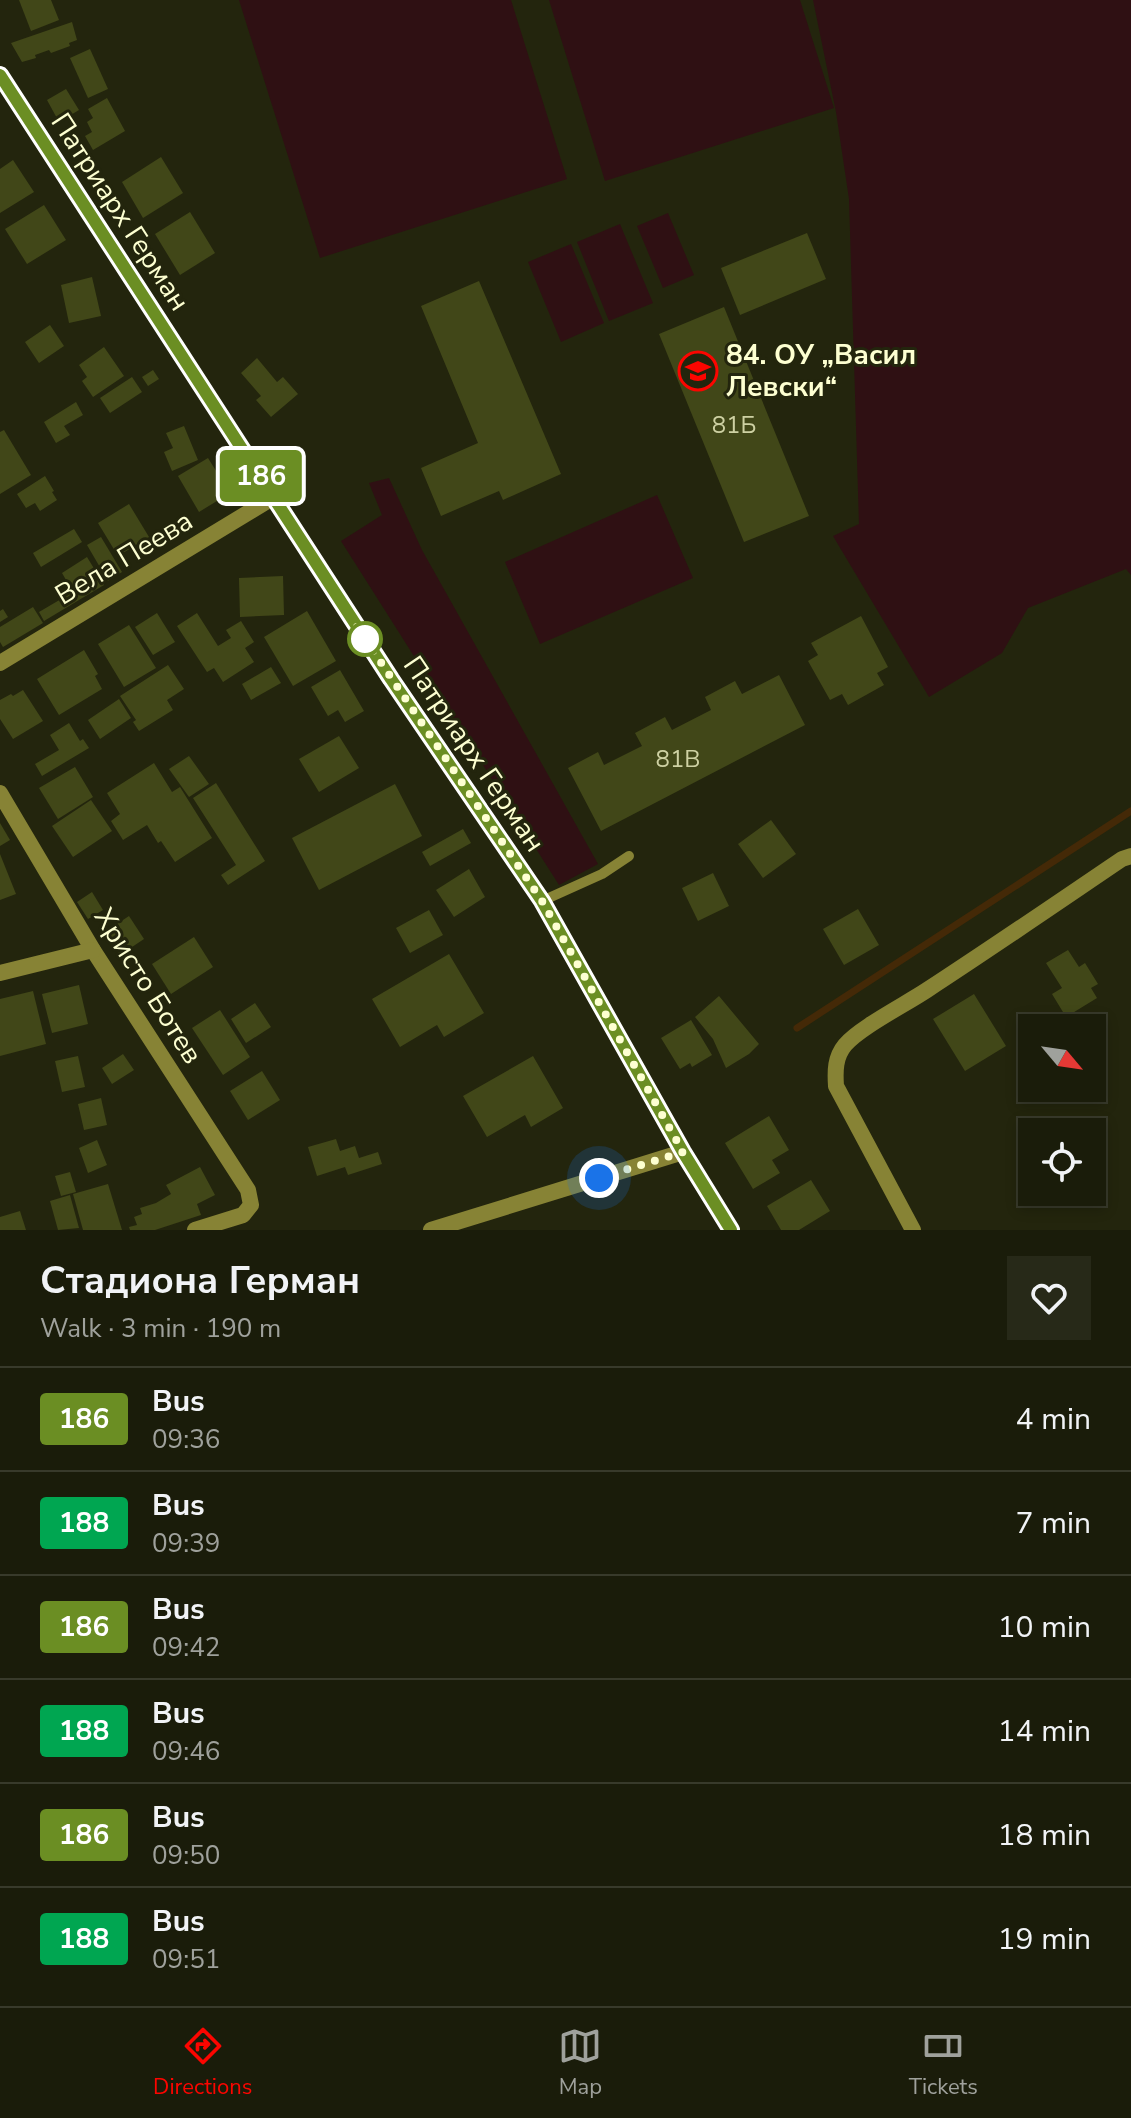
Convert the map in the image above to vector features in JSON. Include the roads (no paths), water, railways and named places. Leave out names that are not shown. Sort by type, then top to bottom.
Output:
[{"type":"street","name":"Патриарх Герман","points":[[0,75],[391,679],[542,901],[683,1152],[731,1230]]},
{"type":"street","name":"Вела Пеева","points":[[0,663],[274,497]]},
{"type":"street","name":"Христо Ботев","points":[[0,793],[93,950],[248,1190],[251,1205],[243,1215],[195,1230]]},
{"type":"street","points":[[913,1230],[836,1086],[838,1056],[846,1043],[858,1034],[1122,859],[1131,856]]},
{"type":"street","points":[[0,973],[93,950]]},
{"type":"street","points":[[431,1230],[683,1152]]},
{"type":"lane","points":[[542,901],[602,874],[629,856]]},
{"type":"waterway","points":[[797,1028],[1131,811]]},
{"type":"place","name":"84. ОУ „Васил Левски“","points":[[698,371]]}]
